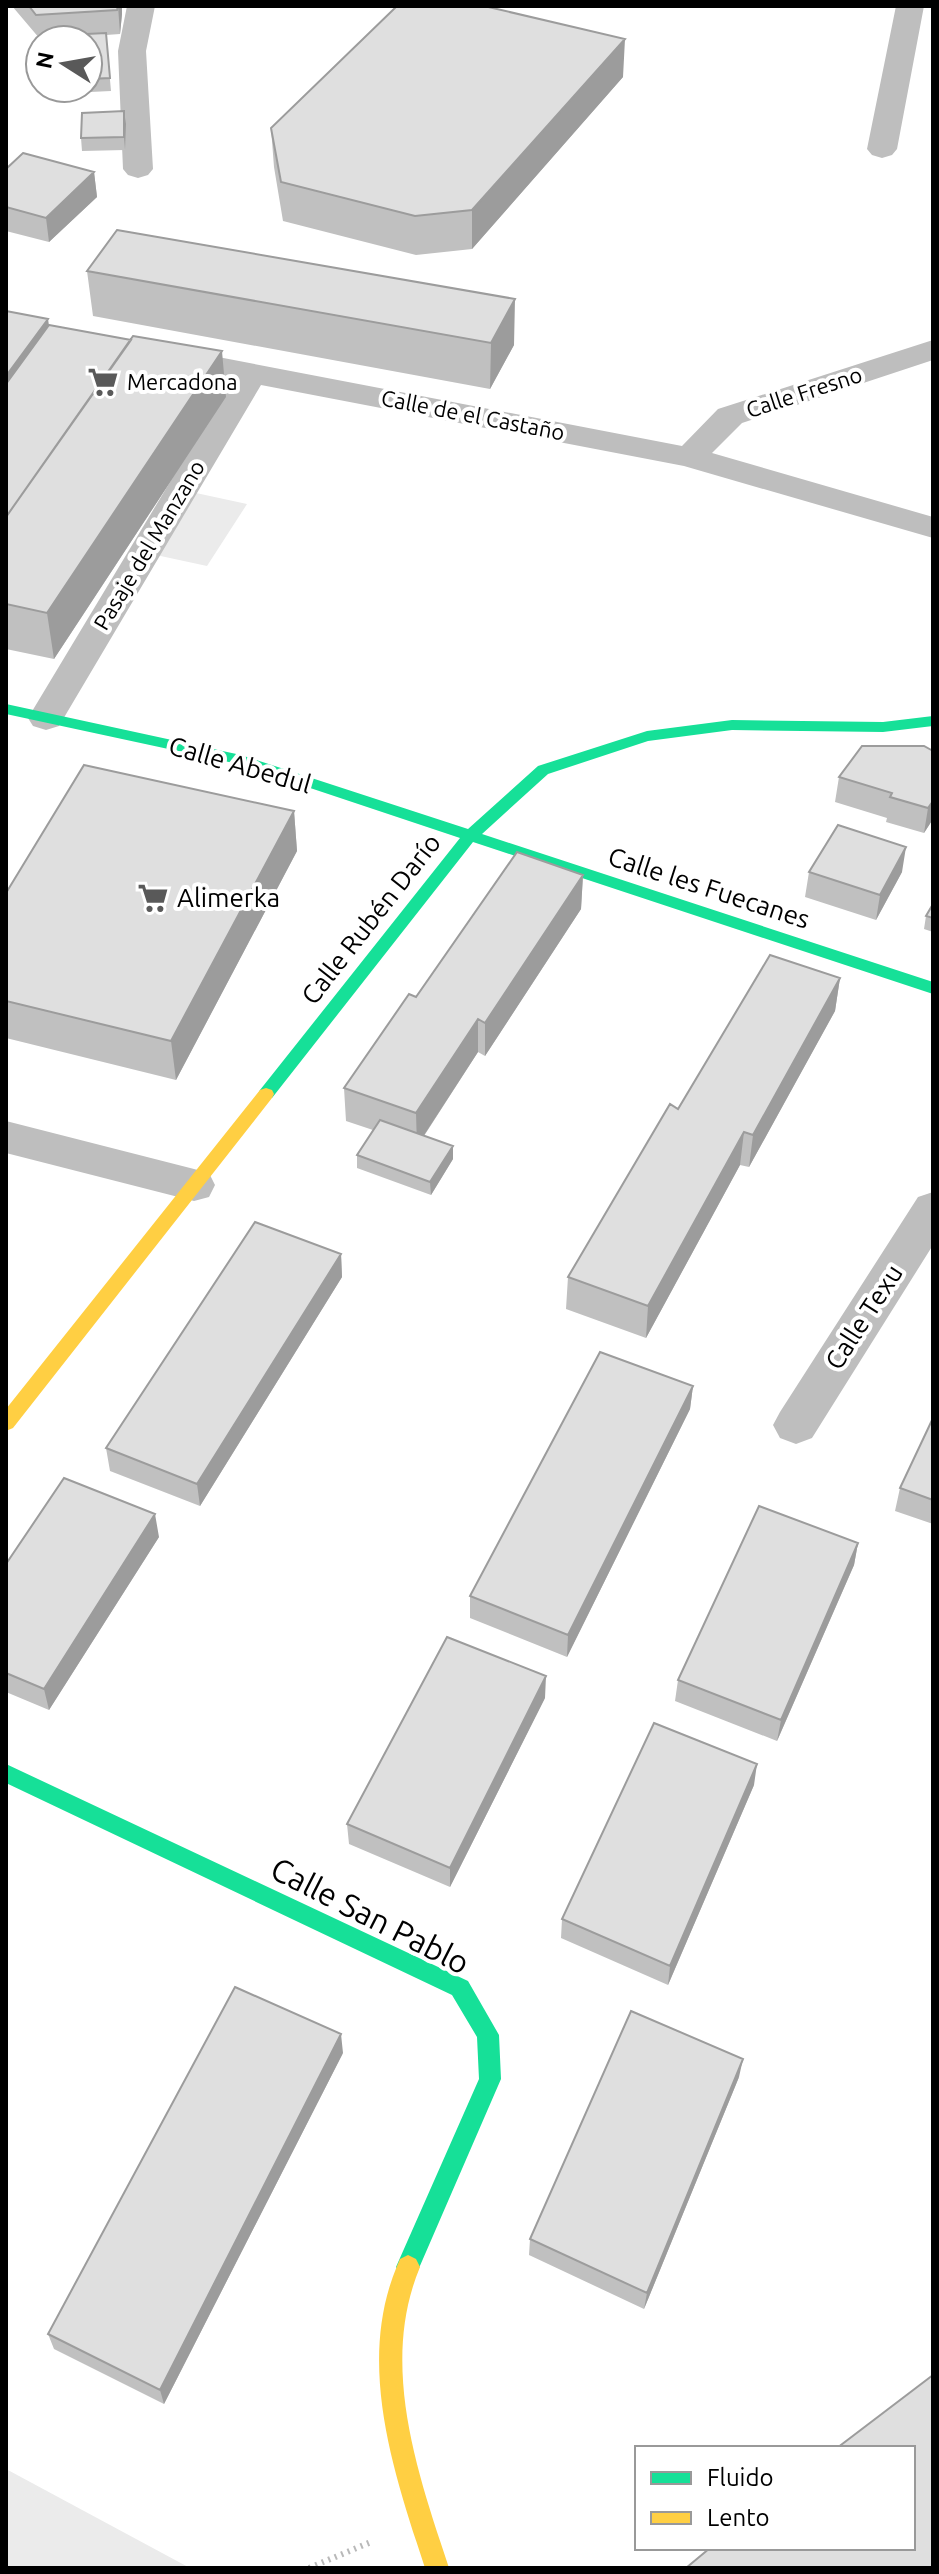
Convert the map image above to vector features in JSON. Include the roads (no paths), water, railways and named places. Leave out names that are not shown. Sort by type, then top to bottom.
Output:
[{"type":"street","points":[[138,169],[132,51],[141,6]]},
{"type":"street","points":[[882,149],[910,6]]},
{"type":"street","name":"Calle Fresno","points":[[689,457],[730,416],[933,350]]},
{"type":"street","name":"Calle de el Castaño","points":[[129,351],[689,457],[933,528]]},
{"type":"street","name":"Pasaje del Manzano","points":[[46,718],[252,372]]},
{"type":"street","name":"Calle Abedul","points":[[6,709],[241,760],[469,837]]},
{"type":"street","name":"Calle Rubén Darío","points":[[6,1423],[469,837],[543,770],[647,736],[732,725],[883,727],[933,721]]},
{"type":"street","name":"Calle les Fuecanes","points":[[469,837],[933,988]]},
{"type":"street","points":[[6,1137],[194,1185]]},
{"type":"street","name":"Calle Texu","points":[[796,1425],[933,1209]]},
{"type":"street","name":"Calle San Pablo","points":[[6,1773],[460,1988],[488,2035],[490,2079],[400,2284],[389,2367],[399,2450],[437,2568]]},
{"type":"place","name":"Mercadona","points":[[103,382]]},
{"type":"place","name":"Alimerka","points":[[153,898]]}]
